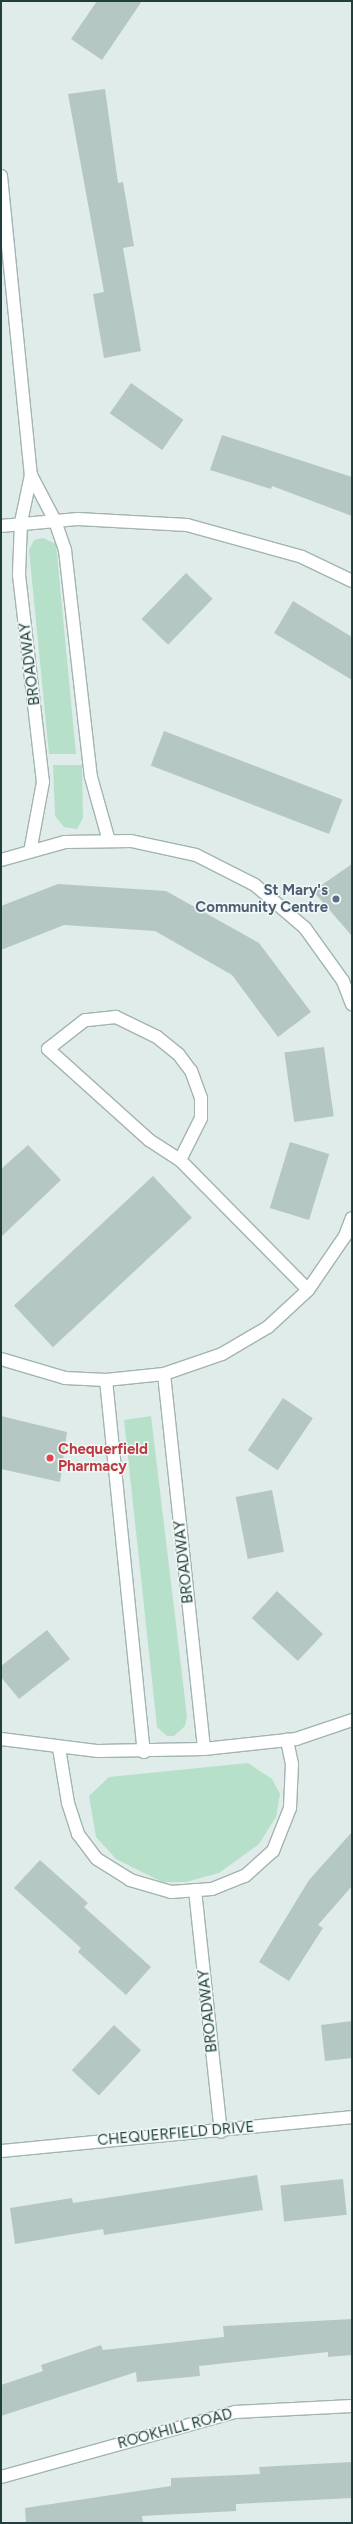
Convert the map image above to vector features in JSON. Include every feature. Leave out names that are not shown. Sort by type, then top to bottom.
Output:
[{"type":"street","name":"BROADWAY","points":[[1,176],[31,475],[21,522],[19,575],[44,782],[30,852]]},
{"type":"street","name":"BROADWAY","points":[[31,475],[55,521],[71,577],[91,777],[109,841]]},
{"type":"street","points":[[1,526],[21,522],[55,521],[187,525],[302,557],[352,581]]},
{"type":"street","points":[[1,860],[65,842],[131,841],[196,855],[255,885],[305,928],[343,981],[352,1004]]},
{"type":"street","points":[[180,1160],[201,1118],[201,1098],[191,1071],[178,1054],[157,1037],[116,1017],[85,1020],[64,1033],[48,1049],[149,1140],[180,1160],[308,1290]]},
{"type":"street","points":[[1,1359],[66,1378],[106,1380],[164,1374],[222,1354],[268,1327],[308,1290],[345,1236],[352,1218]]},
{"type":"street","name":"BROADWAY","points":[[164,1374],[204,1749]]},
{"type":"street","points":[[106,1380],[144,1752]]},
{"type":"street","points":[[1,1739],[59,1748],[144,1752],[204,1749],[287,1740],[352,1720]]},
{"type":"street","points":[[59,1748],[68,1803],[78,1834],[97,1859],[137,1882],[171,1892],[212,1889],[245,1876],[273,1851],[290,1808],[292,1764],[287,1740]]},
{"type":"street","name":"BROADWAY","points":[[195,1890],[221,2132]]},
{"type":"street","name":"CHEQUERFIELD DRIVE","points":[[1,2151],[221,2132],[352,2117]]},
{"type":"street","name":"ROOKHILL ROAD","points":[[1,2477],[235,2412],[352,2406]]},
{"type":"green space","points":[[43,538],[56,544],[76,754],[49,754],[29,550],[34,540]]},
{"type":"green space","points":[[53,765],[82,765],[83,818],[77,829],[64,827],[55,816]]},
{"type":"green space","points":[[151,1416],[187,1716],[185,1726],[174,1736],[167,1736],[157,1727],[124,1420]]},
{"type":"green space","points":[[248,1763],[272,1779],[280,1794],[276,1817],[259,1844],[219,1873],[186,1882],[162,1882],[116,1859],[96,1837],[89,1796],[109,1777]]},
{"type":"building","points":[[97,1],[142,1],[102,60],[71,39]]},
{"type":"building","points":[[105,89],[118,183],[123,182],[134,246],[123,248],[141,351],[104,358],[93,294],[104,292],[68,94]]},
{"type":"building","points":[[131,383],[183,420],[162,450],[110,413]]},
{"type":"building","points":[[222,435],[352,477],[352,516],[272,486],[271,489],[210,470]]},
{"type":"building","points":[[186,573],[213,599],[168,645],[142,619]]},
{"type":"building","points":[[293,601],[352,637],[352,680],[274,633]]},
{"type":"building","points":[[164,731],[342,799],[329,834],[151,766]]},
{"type":"building","name":"St Mary's Community Centre","points":[[352,864],[352,936],[313,891]]},
{"type":"building","points":[[58,884],[166,891],[259,943],[311,1012],[278,1037],[232,975],[155,931],[64,925],[1,950],[1,906]]},
{"type":"building","points":[[324,1047],[334,1116],[294,1122],[284,1053]]},
{"type":"building","points":[[290,1142],[329,1154],[309,1220],[270,1208]]},
{"type":"building","points":[[28,1145],[61,1180],[1,1237],[1,1169]]},
{"type":"building","points":[[153,1176],[192,1218],[53,1347],[14,1306]]},
{"type":"building","points":[[283,1398],[313,1418],[278,1470],[248,1450]]},
{"type":"building","points":[[1,1416],[67,1432],[60,1482],[1,1469]]},
{"type":"building","points":[[272,1490],[284,1552],[248,1559],[236,1497]]},
{"type":"building","points":[[277,1591],[323,1634],[298,1661],[252,1618]]},
{"type":"building","points":[[47,1630],[70,1659],[19,1699],[1,1677],[1,1666]]},
{"type":"building","points":[[352,1832],[352,1886],[318,1925],[323,1928],[289,1981],[259,1962],[309,1880]]},
{"type":"building","points":[[40,1860],[88,1903],[84,1907],[151,1967],[126,1995],[78,1952],[81,1948],[14,1888]]},
{"type":"building","points":[[352,2021],[352,2058],[325,2061],[321,2025]]},
{"type":"building","points":[[114,2025],[141,2050],[99,2096],[72,2070]]},
{"type":"building","points":[[257,2175],[263,2210],[104,2235],[103,2229],[15,2244],[10,2208],[72,2198],[73,2203]]},
{"type":"building","points":[[343,2179],[347,2215],[284,2221],[280,2186]]},
{"type":"building","points":[[352,2319],[352,2355],[328,2357],[328,2352],[199,2366],[200,2376],[137,2382],[136,2372],[1,2416],[1,2385],[43,2371],[41,2365],[101,2345],[103,2350],[224,2337],[223,2326]]},
{"type":"building","points":[[352,2462],[352,2498],[236,2504],[236,2511],[142,2516],[143,2523],[26,2523],[25,2508],[171,2486],[171,2478],[260,2474],[259,2467]]},
{"type":"place","name":"St Mary's Community Centre","points":[[336,899]]},
{"type":"place","name":"Chequerfield Pharmacy","points":[[50,1458]]}]
